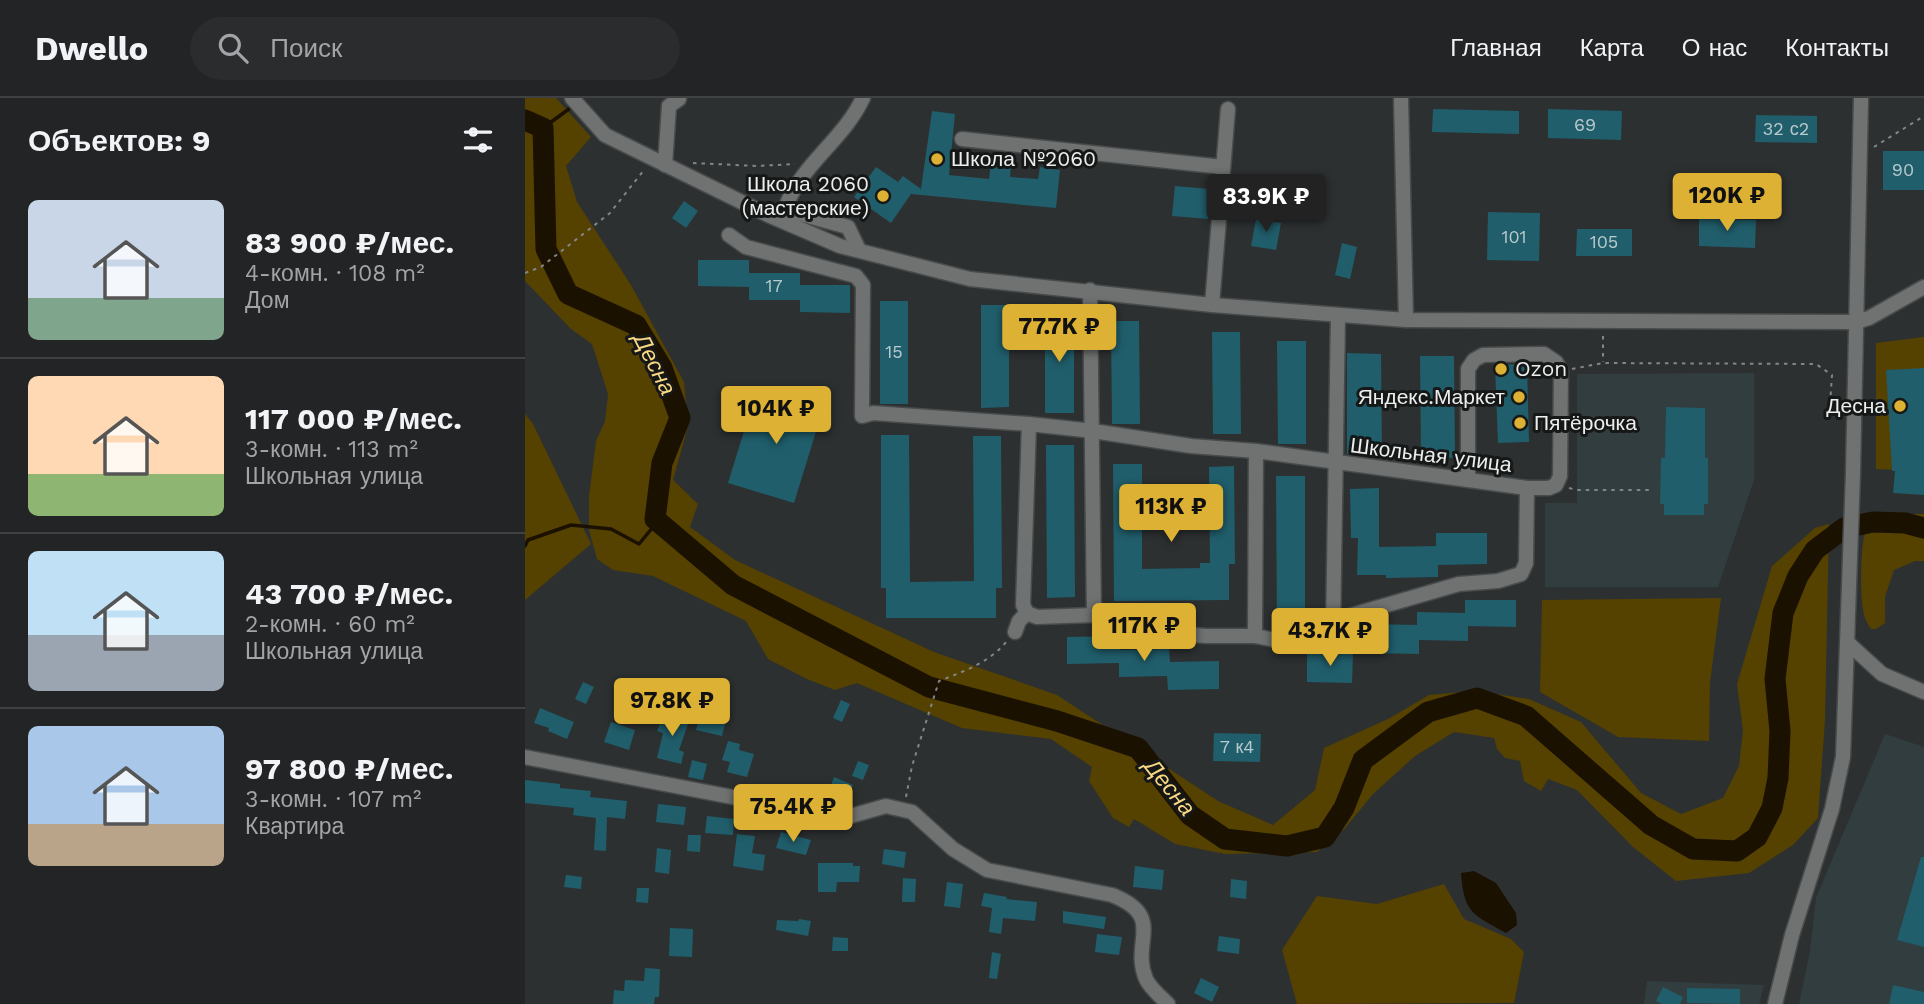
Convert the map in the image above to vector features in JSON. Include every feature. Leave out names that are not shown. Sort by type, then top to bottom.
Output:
[{"type":"street","points":[[859,250],[848,227],[797,213],[786,206],[793,187],[855,115],[863,98]]},
{"type":"street","points":[[1401,98],[1406,320]]},
{"type":"street","points":[[1775,1004],[1792,934],[1832,809],[1843,757],[1853,472],[1861,98]]},
{"type":"street","points":[[663,164],[669,106],[679,99]]},
{"type":"street","points":[[577,104],[605,135],[768,215],[840,246],[970,279],[1212,305],[1406,320],[1856,322],[1869,318],[1924,286]]},
{"type":"street","points":[[1212,305],[1228,109]]},
{"type":"street","points":[[961,139],[1223,167]]},
{"type":"street","name":"Школьная улица","points":[[729,235],[746,247],[856,276],[863,285],[862,416],[873,413],[1029,424],[1191,446],[1256,451],[1527,488],[1526,563],[1521,574],[1498,581],[1459,584],[1394,601],[1352,615],[1333,633],[1314,641],[1297,643],[1255,636],[1205,636],[1094,615],[1037,617],[1027,613]]},
{"type":"street","points":[[1090,290],[1094,615]]},
{"type":"street","points":[[1333,633],[1338,315]]},
{"type":"street","points":[[1468,480],[1468,369],[1474,360],[1483,355],[1544,354],[1556,362],[1561,371],[1560,475],[1556,485],[1549,488],[1527,488]]},
{"type":"street","points":[[1015,632],[1019,621],[1027,613],[1023,605],[1029,424]]},
{"type":"street","points":[[1255,636],[1256,451]]},
{"type":"street","points":[[1848,643],[1882,674],[1924,692]]},
{"type":"street","points":[[525,757],[826,815],[846,817],[886,806],[912,811],[953,849],[987,870],[1112,895],[1131,902],[1142,916],[1143,971],[1147,983],[1168,1004]]},
{"type":"path","points":[[1873,148],[1924,116]]},
{"type":"path","points":[[525,273],[541,267],[610,213],[663,164],[811,164]]},
{"type":"path","points":[[1603,321],[1603,363]]},
{"type":"path","points":[[1561,371],[1603,363],[1816,364],[1832,375],[1829,419]]},
{"type":"path","points":[[1556,485],[1577,490],[1649,490]]},
{"type":"path","points":[[898,808],[907,796],[912,766],[939,681],[996,655],[1015,632]]},
{"type":"shaded area","points":[[525,98],[556,98],[591,137],[566,166],[577,202],[631,285],[684,382],[688,426],[673,480],[698,504],[690,527],[735,560],[934,652],[1057,695],[1218,801],[1273,825],[1315,790],[1324,748],[1390,718],[1429,695],[1474,691],[1529,699],[1581,722],[1641,793],[1681,814],[1723,798],[1739,766],[1743,730],[1737,684],[1772,566],[1815,528],[1829,524],[1825,720],[1818,818],[1793,845],[1749,873],[1676,881],[1633,847],[1577,790],[1548,779],[1541,791],[1524,781],[1520,761],[1505,758],[1497,749],[1494,738],[1454,732],[1415,756],[1373,794],[1345,828],[1317,852],[1225,854],[1175,844],[1134,819],[1129,827],[1113,818],[1089,781],[1092,767],[1051,739],[962,728],[857,683],[835,690],[768,659],[746,621],[653,576],[613,570],[597,559],[589,530],[589,496],[596,441],[605,421],[608,394],[592,344],[571,329],[525,281]]},
{"type":"shaded area","name":"Десна","points":[[1924,337],[1924,471],[1876,469],[1876,343]]},
{"type":"shaded area","points":[[1754,373],[1754,480],[1718,587],[1545,587],[1545,503],[1577,503],[1577,374]]},
{"type":"shaded area","points":[[525,414],[533,424],[591,544],[525,600]]},
{"type":"shaded area","points":[[1896,514],[1924,514],[1924,561],[1915,561],[1894,570],[1885,597],[1885,623],[1871,629],[1862,602],[1861,567],[1865,533],[1876,518]]},
{"type":"shaded area","points":[[1721,598],[1710,683],[1709,741],[1618,737],[1540,692],[1542,600]]},
{"type":"shaded area","points":[[1885,734],[1924,747],[1924,1004],[1799,1004],[1810,951],[1816,898]]},
{"type":"shaded area","points":[[1474,871],[1496,883],[1516,913],[1517,925],[1506,933],[1478,916],[1468,905],[1461,873]]},
{"type":"shaded area","points":[[1444,884],[1464,919],[1511,939],[1524,952],[1514,1003],[1297,1004],[1282,950],[1317,896],[1377,904]]},
{"type":"shaded area","points":[[1647,981],[1764,985],[1759,1004],[1644,1004]]},
{"type":"building","points":[[1433,109],[1519,111],[1519,134],[1432,132]]},
{"type":"building","points":[[1548,109],[1622,111],[1621,140],[1548,138]]},
{"type":"building","name":"Школа №2060","points":[[932,111],[955,114],[949,175],[989,179],[991,163],[1011,165],[1010,177],[1038,179],[1040,167],[1060,170],[1056,208],[911,194],[891,223],[854,197],[876,167],[898,182],[903,176],[921,189]]},
{"type":"building","points":[[1756,115],[1817,116],[1817,143],[1755,142]]},
{"type":"building","points":[[1883,151],[1924,151],[1924,190],[1883,190]]},
{"type":"building","points":[[1175,186],[1210,189],[1208,219],[1172,216]]},
{"type":"building","points":[[684,201],[698,211],[686,228],[672,218]]},
{"type":"building","points":[[1488,212],[1540,213],[1539,261],[1487,260]]},
{"type":"building","points":[[1256,219],[1281,223],[1276,250],[1251,246]]},
{"type":"building","points":[[1699,219],[1756,220],[1755,248],[1699,246]]},
{"type":"building","points":[[1577,229],[1632,229],[1632,256],[1576,256]]},
{"type":"building","points":[[1342,243],[1357,247],[1350,279],[1335,275]]},
{"type":"building","points":[[698,260],[749,260],[749,273],[800,273],[800,285],[850,285],[850,313],[800,312],[800,300],[749,300],[749,287],[698,286]]},
{"type":"building","points":[[880,301],[908,301],[908,404],[880,404]]},
{"type":"building","points":[[981,305],[1009,305],[1009,407],[981,408]]},
{"type":"building","points":[[1045,315],[1074,315],[1074,413],[1045,413]]},
{"type":"building","points":[[1111,321],[1139,321],[1140,424],[1112,424]]},
{"type":"building","points":[[1212,332],[1240,332],[1241,434],[1213,434]]},
{"type":"building","points":[[1277,341],[1306,341],[1306,444],[1278,444]]},
{"type":"building","points":[[1347,353],[1381,354],[1382,455],[1347,454]]},
{"type":"building","points":[[1420,356],[1454,356],[1455,458],[1421,456]]},
{"type":"building","points":[[1527,364],[1529,442],[1498,443],[1495,365]]},
{"type":"building","points":[[1924,368],[1924,495],[1893,493],[1895,471],[1892,471],[1886,370]]},
{"type":"building","points":[[757,389],[823,409],[794,503],[728,483]]},
{"type":"building","points":[[1666,407],[1705,408],[1708,504],[1704,504],[1704,515],[1664,515],[1664,504],[1660,504],[1661,458],[1665,458]]},
{"type":"building","points":[[881,435],[909,435],[910,582],[974,581],[973,436],[1001,436],[1002,588],[996,588],[996,618],[886,618],[886,588],[881,588]]},
{"type":"building","points":[[1046,445],[1074,445],[1075,597],[1047,598]]},
{"type":"building","points":[[1113,464],[1142,464],[1142,569],[1200,568],[1200,563],[1210,563],[1209,467],[1234,466],[1235,564],[1229,564],[1229,600],[1114,601]]},
{"type":"building","points":[[1276,476],[1305,476],[1305,625],[1277,626]]},
{"type":"building","points":[[1379,488],[1379,547],[1436,546],[1436,533],[1487,533],[1487,564],[1438,565],[1438,577],[1386,578],[1386,575],[1357,575],[1358,538],[1351,538],[1350,489]]},
{"type":"building","points":[[1465,600],[1516,600],[1516,627],[1468,626],[1468,641],[1419,640],[1419,654],[1366,653],[1367,624],[1417,625],[1417,612],[1465,613]]},
{"type":"building","points":[[1120,636],[1120,650],[1169,649],[1170,662],[1219,661],[1219,689],[1168,690],[1167,676],[1119,677],[1119,663],[1067,664],[1067,637]]},
{"type":"building","points":[[1307,653],[1353,654],[1352,683],[1307,682]]},
{"type":"building","points":[[583,682],[594,687],[586,704],[575,699]]},
{"type":"building","points":[[841,700],[850,704],[842,722],[833,718]]},
{"type":"building","points":[[540,708],[574,722],[567,739],[534,723]]},
{"type":"building","points":[[701,710],[727,716],[722,736],[696,730]]},
{"type":"building","points":[[665,712],[689,721],[679,750],[684,752],[681,764],[657,758],[663,733],[657,731]]},
{"type":"building","points":[[611,722],[635,730],[629,750],[604,742]]},
{"type":"building","points":[[1214,733],[1261,734],[1260,762],[1213,761]]},
{"type":"building","points":[[728,741],[740,744],[739,750],[754,754],[747,777],[727,772],[730,762],[722,760]]},
{"type":"building","points":[[692,760],[707,764],[703,780],[688,777]]},
{"type":"building","points":[[858,761],[869,765],[863,780],[852,776]]},
{"type":"building","points":[[834,777],[853,785],[848,798],[829,791]]},
{"type":"building","points":[[525,780],[560,784],[560,788],[591,791],[590,797],[627,801],[625,819],[607,817],[606,851],[594,850],[596,818],[573,815],[574,808],[525,803]]},
{"type":"building","points":[[658,804],[686,807],[684,825],[656,822]]},
{"type":"building","points":[[707,816],[734,819],[733,835],[705,833]]},
{"type":"building","points":[[781,832],[811,840],[806,855],[776,848]]},
{"type":"building","points":[[737,834],[755,836],[752,853],[765,855],[763,871],[733,866]]},
{"type":"building","points":[[688,835],[701,835],[700,852],[687,851]]},
{"type":"building","points":[[657,848],[671,850],[669,874],[655,872]]},
{"type":"building","points":[[884,849],[906,852],[904,868],[882,864]]},
{"type":"building","points":[[1921,857],[1924,857],[1924,947],[1897,940]]},
{"type":"building","points":[[818,863],[853,863],[853,866],[860,866],[859,882],[837,882],[836,892],[818,892]]},
{"type":"building","points":[[1135,866],[1164,870],[1162,890],[1133,887]]},
{"type":"building","points":[[566,875],[582,877],[581,889],[564,887]]},
{"type":"building","points":[[903,878],[916,879],[915,902],[902,902]]},
{"type":"building","points":[[1231,879],[1247,881],[1246,899],[1230,897]]},
{"type":"building","points":[[947,882],[963,884],[960,908],[944,906]]},
{"type":"building","points":[[637,888],[649,888],[648,903],[636,902]]},
{"type":"building","points":[[984,893],[1007,897],[1006,899],[1037,902],[1035,921],[1003,918],[1001,934],[989,932],[992,908],[981,906]]},
{"type":"building","points":[[1063,911],[1106,917],[1104,929],[1063,923]]},
{"type":"building","points":[[777,920],[811,921],[808,936],[776,930]]},
{"type":"building","points":[[670,928],[693,929],[692,957],[669,956]]},
{"type":"building","points":[[1097,934],[1122,937],[1119,955],[1095,952]]},
{"type":"building","points":[[1219,936],[1240,939],[1239,954],[1217,951]]},
{"type":"building","points":[[833,937],[848,938],[848,951],[832,951]]},
{"type":"building","points":[[992,952],[1001,954],[997,979],[989,978]]},
{"type":"building","points":[[645,968],[660,969],[659,997],[655,997],[654,1004],[613,1004],[614,990],[624,991],[625,980],[644,981]]},
{"type":"building","points":[[1201,978],[1219,987],[1212,1002],[1194,993]]},
{"type":"building","points":[[1893,985],[1924,992],[1924,1004],[1889,1004]]},
{"type":"building","points":[[1663,987],[1683,997],[1680,1004],[1662,1004],[1656,1001]]},
{"type":"building","points":[[1687,988],[1740,989],[1740,1004],[1687,1003]]},
{"type":"waterway","points":[[543,128],[573,106]]},
{"type":"waterway","name":"Десна","points":[[525,120],[543,128],[546,249],[568,294],[636,325],[662,368],[680,418],[662,463],[655,519],[733,585],[929,687],[1057,721],[1138,748],[1190,815],[1225,839],[1287,846],[1325,837],[1344,808],[1363,760],[1428,712],[1477,698],[1526,716],[1651,825],[1693,849],[1737,851],[1757,837],[1772,808],[1778,778],[1780,731],[1775,679],[1783,613],[1798,576],[1815,550],[1844,528],[1873,522],[1905,523],[1924,528]]},
{"type":"waterway","points":[[525,546],[528,540],[571,525],[611,529],[639,544],[658,521]]},
{"type":"place","name":"Школа №2060","points":[[937,159]]},
{"type":"place","name":"Школа 2060 (мастерские)","points":[[883,196]]},
{"type":"place","name":"Ozon","points":[[1501,369]]},
{"type":"place","name":"Яндекс.Маркет","points":[[1519,397]]},
{"type":"place","name":"Десна","points":[[1900,406]]},
{"type":"place","name":"Пятёрочка","points":[[1520,423]]}]
